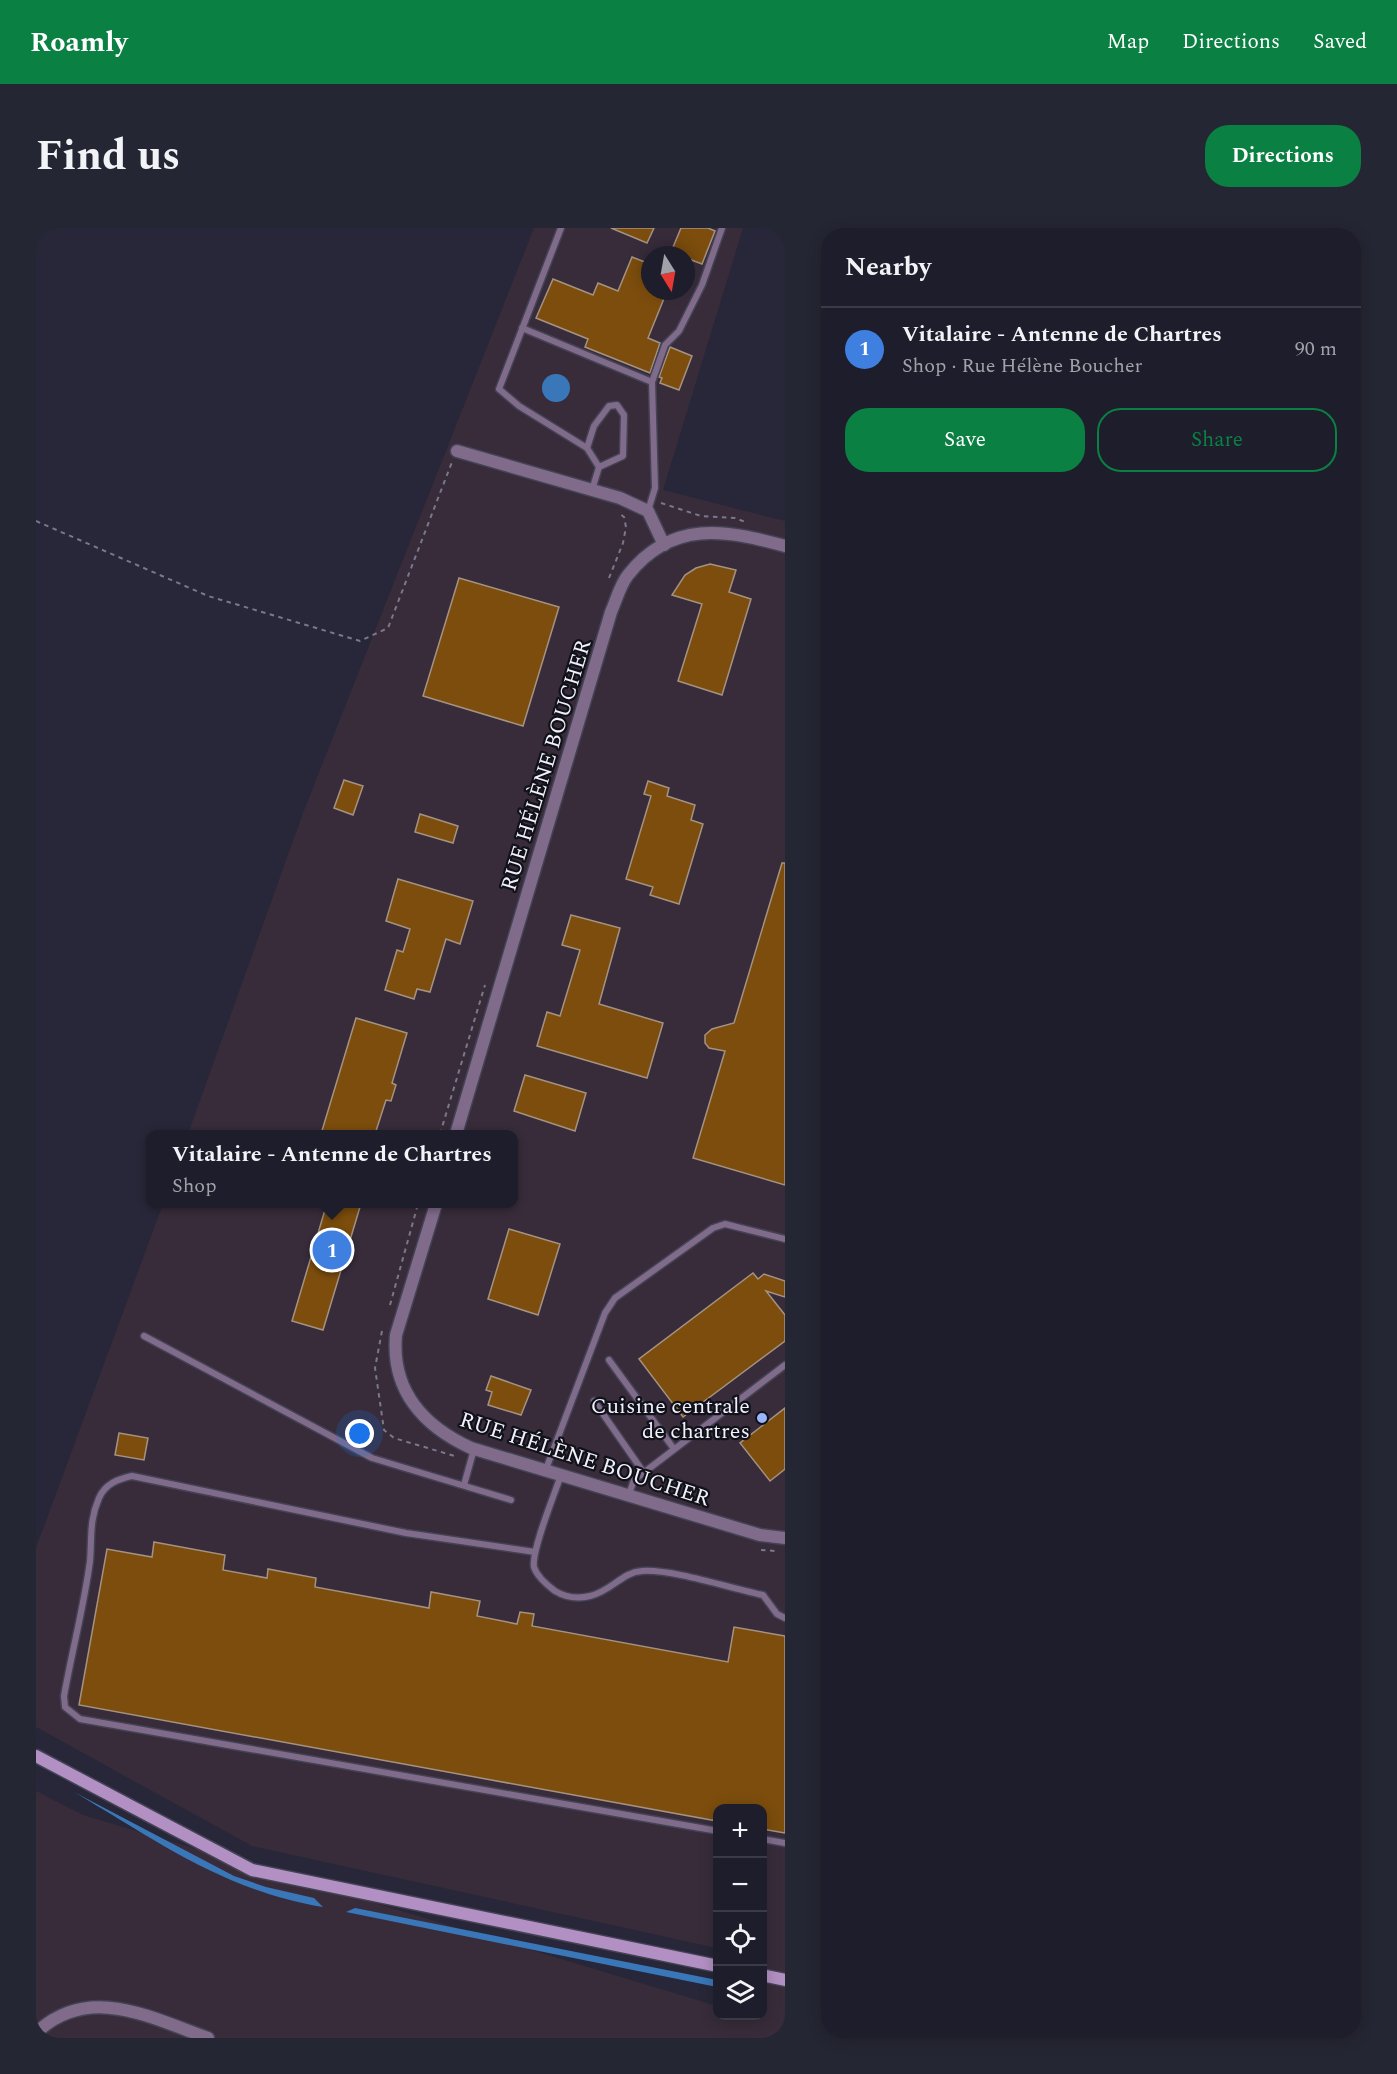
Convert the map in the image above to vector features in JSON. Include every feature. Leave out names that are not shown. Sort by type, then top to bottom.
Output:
[{"type":"main road","points":[[36,1755],[252,1870],[713,1965]]},
{"type":"main road","points":[[767,1976],[785,1980]]},
{"type":"street","points":[[457,451],[650,506],[664,545]]},
{"type":"street","name":"RUE HÉLÈNE BOUCHER","points":[[457,1130],[611,612],[627,576],[644,559],[664,545],[686,536],[728,532],[785,546]]},
{"type":"street","name":"RUE HÉLÈNE BOUCHER","points":[[434,1208],[396,1335],[394,1357],[403,1385],[426,1419],[443,1435],[473,1455],[546,1469],[760,1535],[785,1538]]},
{"type":"street","points":[[36,2033],[52,2021],[73,2012],[90,2007],[111,2006],[130,2009],[208,2038]]},
{"type":"lane","points":[[561,228],[499,389],[519,406],[587,447],[599,468]]},
{"type":"lane","points":[[650,506],[655,488],[652,382],[665,345],[679,331],[702,285],[722,228]]},
{"type":"lane","points":[[522,328],[652,382]]},
{"type":"lane","points":[[587,447],[594,426],[609,406],[617,405],[624,415],[623,456],[599,468],[592,490]]},
{"type":"lane","points":[[546,1469],[605,1313],[615,1298],[713,1228],[725,1224],[785,1239]]},
{"type":"lane","points":[[144,1336],[372,1458],[510,1500]]},
{"type":"lane","points":[[609,1360],[675,1449]]},
{"type":"lane","points":[[629,1494],[634,1480],[785,1365]]},
{"type":"lane","points":[[594,1401],[644,1473]]},
{"type":"lane","points":[[464,1485],[473,1455]]},
{"type":"lane","points":[[562,1474],[535,1552],[534,1567],[545,1584],[558,1593],[577,1598],[609,1590],[626,1575],[653,1571],[763,1595],[777,1614],[785,1618]]},
{"type":"lane","points":[[535,1552],[406,1533],[132,1476],[122,1478],[109,1484],[100,1496],[89,1532],[90,1560],[64,1696],[65,1707],[81,1719],[713,1831]]},
{"type":"lane","points":[[767,1840],[785,1843]]},
{"type":"path","points":[[36,521],[208,596],[360,641],[388,628],[457,451]]},
{"type":"path","points":[[650,506],[701,516],[735,518],[753,525]]},
{"type":"path","points":[[387,1315],[417,1208]]},
{"type":"path","points":[[385,1323],[375,1368],[384,1430],[394,1438],[473,1455]]},
{"type":"path","points":[[753,1547],[766,1551],[785,1551]]},
{"type":"shaded area","points":[[534,228],[743,228],[663,490],[785,521],[785,2038],[36,2038],[36,1791],[83,1815],[713,2005],[713,2020],[767,2020],[767,1804],[713,1804],[713,1947],[252,1846],[36,1727],[36,1548],[162,1208],[518,1208],[518,1130],[189,1130],[303,813]]},
{"type":"water","points":[[556,374],[566,378],[570,388],[566,398],[556,402],[546,398],[542,388],[546,378]]},
{"type":"water","points":[[74,1792],[234,1876],[266,1887],[314,1898],[323,1907],[254,1889],[223,1876],[164,1846]]},
{"type":"water","points":[[355,1908],[713,1979],[713,1986],[346,1912]]},
{"type":"building","points":[[611,228],[654,228],[647,243]]},
{"type":"building","points":[[681,228],[708,228],[715,231],[702,264],[695,261],[695,246],[674,246]]},
{"type":"building","points":[[632,257],[641,260],[641,300],[663,300],[648,338],[660,343],[650,373],[585,347],[588,339],[536,318],[553,279],[593,295],[598,283],[618,291]]},
{"type":"building","points":[[670,347],[692,356],[679,390],[660,383],[662,378],[659,377]]},
{"type":"building","points":[[710,564],[736,570],[729,592],[751,599],[722,695],[678,681],[702,604],[672,595],[685,575],[696,568]]},
{"type":"building","points":[[459,578],[559,607],[523,726],[423,696]]},
{"type":"building","points":[[344,780],[363,786],[353,815],[334,808]]},
{"type":"building","points":[[648,781],[669,788],[667,796],[695,805],[691,820],[703,824],[679,904],[650,895],[653,887],[626,879],[651,796],[644,794]]},
{"type":"building","points":[[420,814],[458,826],[453,843],[415,832]]},
{"type":"building","points":[[782,863],[785,863],[785,1185],[693,1158],[725,1051],[709,1048],[705,1043],[705,1035],[712,1029],[734,1023]]},
{"type":"building","points":[[398,879],[473,901],[460,944],[446,939],[430,992],[417,989],[414,999],[385,990],[397,950],[403,952],[410,929],[386,921]]},
{"type":"building","points":[[571,915],[620,928],[599,1004],[663,1023],[647,1078],[537,1046],[547,1012],[560,1016],[580,950],[562,945]]},
{"type":"building","points":[[356,1018],[407,1033],[392,1083],[396,1085],[391,1101],[386,1100],[376,1130],[322,1130]]},
{"type":"building","points":[[525,1075],[586,1093],[575,1131],[514,1111]]},
{"type":"building","points":[[326,1208],[360,1208],[323,1330],[292,1321]]},
{"type":"building","points":[[509,1229],[560,1244],[538,1315],[488,1299]]},
{"type":"building","points":[[753,1273],[758,1279],[764,1274],[785,1281],[785,1297],[766,1291],[785,1315],[785,1341],[683,1417],[639,1359]]},
{"type":"building","points":[[491,1376],[531,1390],[521,1415],[488,1405],[492,1392],[486,1390]]},
{"type":"building","points":[[785,1408],[785,1469],[770,1481],[740,1443]]},
{"type":"building","points":[[119,1433],[148,1438],[144,1460],[115,1455]]},
{"type":"building","points":[[154,1542],[225,1555],[223,1570],[267,1578],[268,1569],[316,1578],[315,1587],[429,1608],[431,1592],[480,1601],[477,1616],[517,1624],[520,1612],[534,1614],[532,1626],[728,1662],[734,1627],[785,1636],[785,1833],[767,1830],[767,1804],[713,1804],[713,1820],[79,1705],[107,1549],[152,1557]]},
{"type":"place","name":"Vitalaire - Antenne de Chartres","points":[[332,1250]]},
{"type":"place","name":"Cuisine centrale de chartres","points":[[762,1418]]}]
